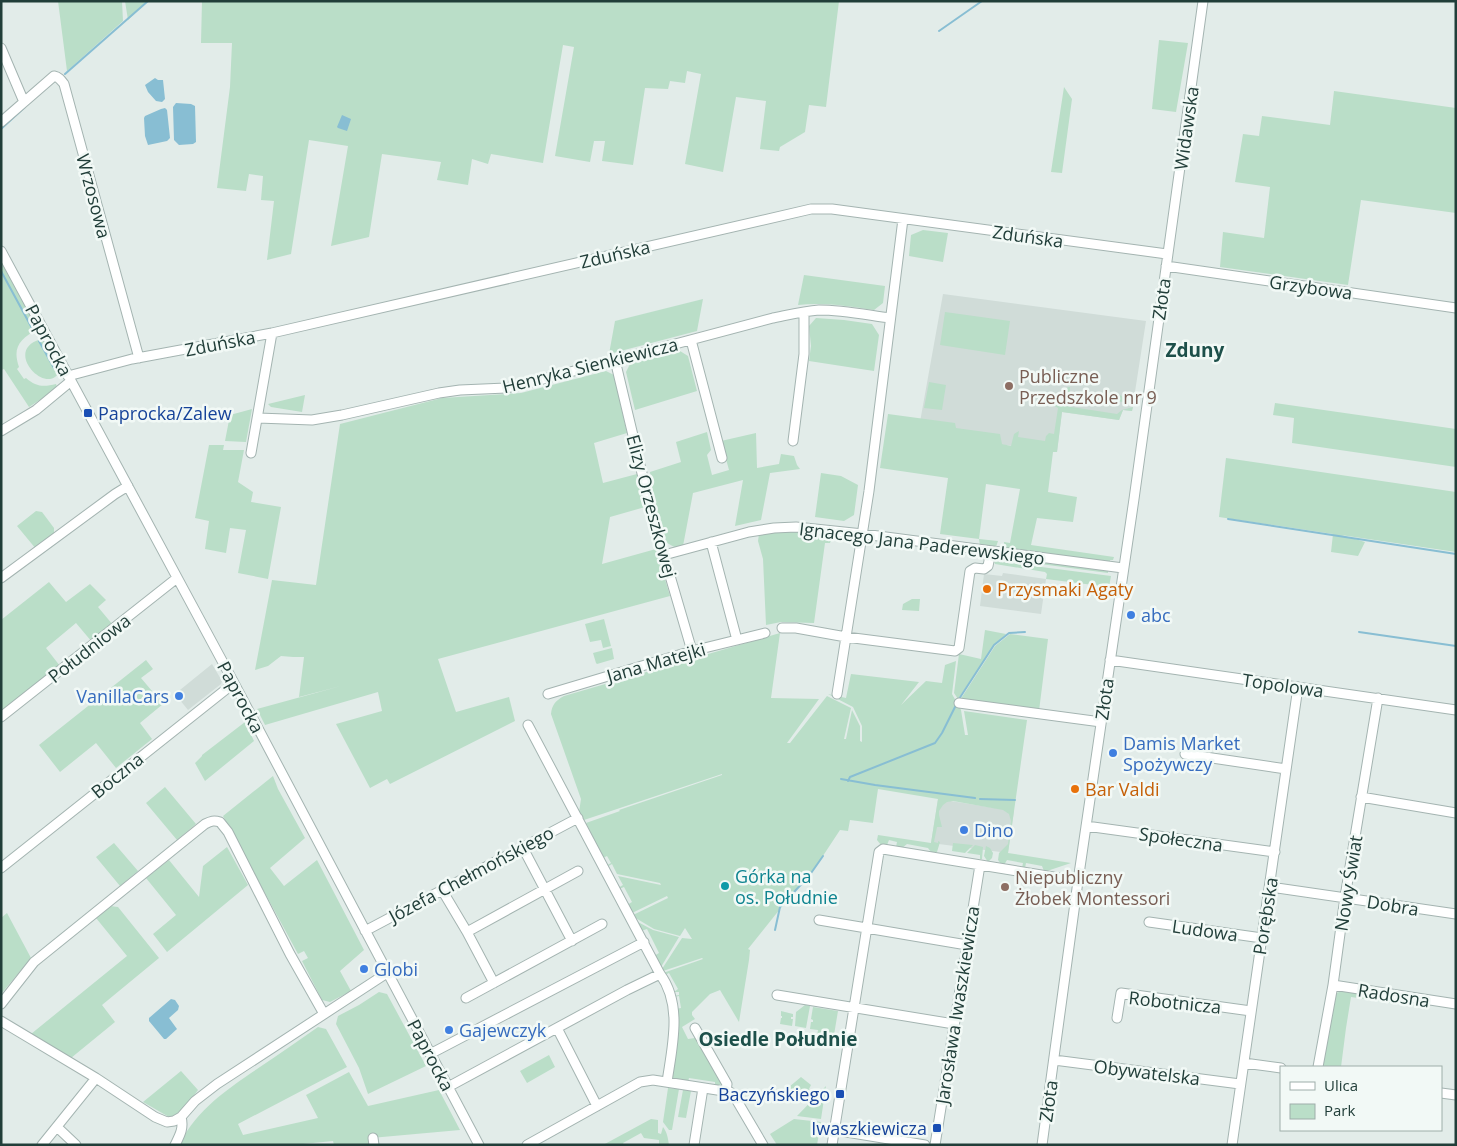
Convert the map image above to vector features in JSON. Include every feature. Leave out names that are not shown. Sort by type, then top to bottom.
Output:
[{"type":"street","name":"Widawska","points":[[1167,254],[1203,1]]},
{"type":"street","points":[[1,48],[24,102]]},
{"type":"street","name":"Wrzosowa","points":[[1,122],[54,76],[58,77],[64,84],[138,358]]},
{"type":"street","name":"Zduńska","points":[[1,432],[36,410],[69,378],[98,367],[272,333],[798,211],[820,208],[832,209],[1167,254]]},
{"type":"street","points":[[837,694],[863,534],[903,219]]},
{"type":"street","name":"Paprocka","points":[[1,251],[234,682],[479,1145]]},
{"type":"street","name":"Złota","points":[[1042,1145],[1167,254]]},
{"type":"street","name":"Grzybowa","points":[[1166,266],[1456,308]]},
{"type":"street","name":"Henryka Sienkiewicza","points":[[258,418],[312,420],[446,392],[506,388],[772,318],[804,312],[819,310],[890,318]]},
{"type":"street","points":[[793,441],[804,354],[804,312]]},
{"type":"street","points":[[252,453],[272,333]]},
{"type":"street","points":[[691,340],[722,458]]},
{"type":"street","name":"Elizy Orzeszkowej","points":[[615,360],[651,511],[692,651]]},
{"type":"street","points":[[1,578],[128,486]]},
{"type":"street","name":"Ignacego Jana Paderewskiego","points":[[664,555],[749,532],[796,527],[1123,568]]},
{"type":"street","points":[[711,542],[736,640]]},
{"type":"street","points":[[782,628],[796,628],[846,637],[955,650],[959,648],[970,571],[975,568],[984,569],[988,566],[991,551]]},
{"type":"street","name":"Południowa","points":[[1,717],[177,578]]},
{"type":"street","name":"Jana Matejki","points":[[548,694],[692,651],[765,633]]},
{"type":"street","name":"Topolowa","points":[[1110,660],[1456,710]]},
{"type":"street","name":"Boczna","points":[[1,868],[234,682]]},
{"type":"street","name":"Porębska","points":[[1232,1145],[1298,687]]},
{"type":"street","name":"Nowy Świat","points":[[1318,1066],[1333,985],[1345,897],[1378,698]]},
{"type":"street","points":[[959,703],[1101,722]]},
{"type":"street","points":[[528,725],[671,992],[675,1023],[667,1082]]},
{"type":"street","points":[[1185,754],[1286,769]]},
{"type":"street","points":[[1361,797],[1456,812]]},
{"type":"street","name":"Józefa Chełmońskiego","points":[[365,931],[578,818]]},
{"type":"street","points":[[1,1004],[34,962],[205,824],[216,821],[220,822],[228,832],[290,954],[324,1014]]},
{"type":"street","name":"Społeczna","points":[[1086,826],[1275,852]]},
{"type":"street","points":[[523,848],[572,941]]},
{"type":"street","points":[[832,1145],[879,852],[883,848],[1078,881]]},
{"type":"street","name":"Jarosława Iwaszkiewicza","points":[[935,1145],[980,865]]},
{"type":"street","points":[[467,932],[578,872]]},
{"type":"street","name":"Dobra","points":[[1270,887],[1456,914]]},
{"type":"street","points":[[442,890],[494,983]]},
{"type":"street","points":[[819,920],[967,945]]},
{"type":"street","name":"Ludowa","points":[[1149,922],[1262,938]]},
{"type":"street","points":[[466,998],[602,924]]},
{"type":"street","points":[[430,1054],[644,942]]},
{"type":"street","points":[[1,1021],[96,1078],[155,1117],[167,1122],[182,1117],[195,1101],[217,1084],[387,973]]},
{"type":"street","points":[[448,1087],[660,974]]},
{"type":"street","name":"Radosna","points":[[1333,985],[1456,1004]]},
{"type":"street","name":"Robotnicza","points":[[1117,1018],[1121,993],[1251,1011]]},
{"type":"street","points":[[777,995],[954,1024]]},
{"type":"street","points":[[557,1028],[597,1106]]},
{"type":"street","points":[[695,1028],[728,1084],[726,1091]]},
{"type":"street","name":"Obywatelska","points":[[1054,1060],[1240,1084]]},
{"type":"street","points":[[1244,1063],[1280,1068]]},
{"type":"street","points":[[42,1145],[96,1078]]},
{"type":"street","points":[[527,1145],[640,1082],[653,1080],[726,1091],[733,1094],[763,1145]]},
{"type":"street","points":[[694,1145],[703,1088]]},
{"type":"street","points":[[1442,1093],[1456,1095]]},
{"type":"street","points":[[175,1145],[181,1134],[182,1117]]},
{"type":"street","points":[[57,1127],[76,1145]]},
{"type":"street","points":[[834,1130],[925,1145]]},
{"type":"shaded area","points":[[943,294],[1146,321],[1132,411],[1123,410],[1119,420],[1062,412],[1057,452],[918,433]]},
{"type":"shaded area","points":[[1003,573],[1046,579],[1041,614],[980,606],[984,574],[1002,576]]},
{"type":"shaded area","points":[[212,664],[222,681],[221,684],[188,710],[175,694]]},
{"type":"shaded area","points":[[938,799],[1014,811],[1008,853],[931,843]]},
{"type":"green space","points":[[58,1],[122,1],[123,21],[67,71]]},
{"type":"green space","points":[[125,1],[148,1],[128,20]]},
{"type":"green space","points":[[202,1],[839,1],[826,107],[809,105],[805,132],[780,147],[779,151],[760,149],[766,101],[736,97],[723,172],[685,164],[701,74],[687,71],[685,83],[670,81],[668,89],[645,88],[633,165],[602,161],[605,141],[594,141],[590,162],[555,156],[574,47],[563,45],[543,163],[491,154],[488,164],[472,159],[468,185],[437,180],[441,162],[382,154],[369,237],[331,246],[348,146],[309,140],[291,254],[267,260],[274,201],[261,200],[263,176],[249,174],[246,191],[217,188],[230,87],[232,43],[201,43]]},
{"type":"green space","points":[[1159,40],[1188,43],[1176,112],[1152,109]]},
{"type":"green space","points":[[1064,87],[1072,99],[1062,173],[1051,172]]},
{"type":"green space","points":[[1334,91],[1456,108],[1456,213],[1361,200],[1348,285],[1220,267],[1223,232],[1264,238],[1270,187],[1235,182],[1243,134],[1259,136],[1262,116],[1330,125]]},
{"type":"green space","points":[[923,230],[948,233],[943,262],[909,256],[911,235]]},
{"type":"green space","points":[[1,262],[38,329],[26,336],[19,344],[16,354],[19,367],[17,369],[24,379],[26,378],[37,385],[56,384],[57,387],[29,407],[4,369],[1,370]]},
{"type":"green space","points":[[804,275],[885,286],[883,303],[874,310],[827,304],[798,305]]},
{"type":"green space","points":[[703,299],[697,331],[609,354],[615,321]]},
{"type":"green space","points":[[945,312],[1010,321],[1005,355],[940,345]]},
{"type":"green space","points":[[816,318],[872,324],[879,335],[874,371],[809,361],[811,346],[809,326]]},
{"type":"green space","points":[[41,339],[60,369],[55,377],[47,379],[39,376],[27,362],[25,353],[30,345]]},
{"type":"green space","points":[[680,351],[688,356],[697,391],[635,410],[626,372],[630,364]]},
{"type":"green space","points":[[606,371],[614,375],[627,433],[594,443],[603,483],[637,474],[645,507],[610,517],[602,564],[656,549],[670,596],[438,659],[456,712],[509,697],[515,721],[390,784],[387,779],[370,788],[336,724],[382,711],[378,692],[265,725],[257,709],[341,686],[299,697],[304,657],[281,656],[268,666],[255,670],[272,580],[316,585],[340,424],[442,398],[521,393]]},
{"type":"green space","points":[[929,382],[946,385],[942,410],[924,408]]},
{"type":"green space","points":[[1070,387],[1070,392],[1113,399],[1116,395],[1120,395],[1124,398],[1123,402],[1079,396],[1067,397],[1064,392]]},
{"type":"green space","points":[[305,395],[302,412],[271,407],[268,404]]},
{"type":"green space","points":[[1055,403],[1117,414],[1122,410],[1133,407],[1132,411],[1123,410],[1119,420],[1062,412],[1057,452],[1053,452],[1048,492],[1077,497],[1073,522],[1037,518],[1031,545],[1114,557],[1113,560],[1110,560],[1110,563],[1004,548],[1004,542],[1010,543],[1020,489],[986,484],[979,539],[940,534],[948,478],[880,468],[888,414],[955,423],[956,428],[1000,434],[1002,444],[1011,446],[1014,434],[1019,431],[1018,437],[1045,441],[1049,433],[1054,434],[1058,408],[1053,405]]},
{"type":"green space","points":[[1275,403],[1456,429],[1456,467],[1292,443],[1294,418],[1273,415]]},
{"type":"green space","points":[[252,409],[246,442],[225,441],[230,415]]},
{"type":"green space","points":[[707,432],[711,450],[707,455],[712,475],[729,470],[721,441],[756,433],[757,468],[779,464],[781,454],[794,456],[800,469],[770,473],[761,520],[735,526],[743,480],[693,493],[683,546],[678,548],[666,542],[658,530],[650,472],[681,462],[676,442]]},
{"type":"green space","points":[[209,445],[224,445],[223,450],[244,450],[238,482],[253,492],[251,502],[281,507],[268,579],[238,573],[246,530],[230,528],[226,553],[205,549],[209,521],[195,518]]},
{"type":"green space","points":[[1226,458],[1456,492],[1456,552],[1341,535],[1365,542],[1358,556],[1331,552],[1333,534],[1219,517]]},
{"type":"green space","points":[[821,473],[841,476],[858,485],[854,515],[844,521],[815,517]]},
{"type":"green space","points":[[36,511],[42,512],[54,528],[54,534],[36,549],[17,526]]},
{"type":"green space","points":[[780,531],[815,532],[832,538],[830,543],[825,543],[814,623],[781,622],[766,625],[763,559],[758,541],[759,534]]},
{"type":"green space","points":[[979,539],[998,541],[996,547],[980,546]]},
{"type":"green space","points":[[998,556],[1108,571],[1108,573],[995,558]]},
{"type":"green space","points":[[994,561],[1111,576],[1109,587],[1046,579],[1047,574],[1045,572],[995,564]]},
{"type":"green space","points":[[49,582],[66,602],[90,584],[106,600],[98,607],[113,625],[92,642],[76,623],[46,648],[60,666],[1,714],[1,620]]},
{"type":"green space","points":[[912,599],[920,599],[919,611],[902,610],[903,604]]},
{"type":"green space","points":[[604,619],[611,646],[603,648],[601,640],[590,642],[585,624]]},
{"type":"green space","points":[[985,630],[1006,634],[994,645],[958,699],[954,693],[959,654],[981,659]]},
{"type":"green space","points":[[780,633],[771,698],[819,699],[787,743],[790,743],[827,696],[851,708],[844,739],[846,739],[852,710],[860,726],[860,741],[862,742],[862,726],[853,707],[828,694],[846,698],[851,674],[919,682],[901,705],[926,681],[942,683],[945,665],[956,661],[952,694],[961,710],[965,735],[968,735],[964,711],[1027,720],[1008,853],[1071,863],[1047,871],[1044,871],[1042,866],[1026,863],[1025,868],[1022,868],[1023,863],[1007,860],[1004,865],[1001,864],[998,860],[999,853],[1008,844],[1011,821],[1009,814],[1003,810],[953,801],[947,802],[939,811],[942,827],[937,827],[934,842],[940,842],[937,852],[934,853],[928,848],[907,844],[902,848],[896,847],[897,842],[889,840],[887,845],[881,845],[877,840],[878,835],[931,843],[938,799],[878,789],[873,823],[850,820],[848,831],[840,830],[811,874],[792,894],[748,949],[750,950],[749,960],[739,1022],[720,990],[710,994],[692,1012],[695,1019],[682,1027],[688,1039],[695,1038],[698,1040],[722,1083],[715,1087],[715,1082],[689,1078],[688,1082],[670,1080],[675,1009],[681,1008],[679,996],[674,997],[679,995],[679,992],[674,992],[678,989],[669,973],[665,975],[663,973],[703,959],[663,971],[662,969],[682,938],[692,939],[685,928],[680,936],[654,929],[634,917],[633,915],[668,898],[667,896],[632,913],[627,905],[632,902],[624,887],[618,888],[623,885],[618,876],[661,885],[660,883],[617,874],[612,864],[607,867],[611,863],[607,856],[603,858],[586,823],[722,774],[584,820],[579,812],[581,799],[551,711],[554,704],[564,696]]},
{"type":"green space","points":[[1010,634],[1048,639],[1039,711],[960,700],[995,646]]},
{"type":"green space","points":[[612,648],[614,659],[596,663],[593,653]]},
{"type":"green space","points":[[146,660],[153,669],[141,678],[163,704],[140,723],[152,739],[116,768],[96,743],[60,772],[39,745]]},
{"type":"green space","points":[[245,722],[254,741],[205,781],[195,763],[202,755]]},
{"type":"green space","points":[[273,776],[278,789],[305,838],[270,868],[284,886],[317,860],[364,950],[340,971],[351,991],[330,1002],[322,1000],[302,961],[308,958],[304,951],[298,954],[223,816]]},
{"type":"green space","points":[[165,787],[196,824],[177,840],[146,803]]},
{"type":"green space","points":[[114,843],[138,871],[120,886],[96,857]]},
{"type":"green space","points":[[953,843],[973,845],[965,853],[952,851]]},
{"type":"green space","points":[[975,845],[983,847],[982,859],[980,859],[980,855],[967,853]]},
{"type":"green space","points":[[986,846],[993,853],[992,858],[988,862],[984,856]]},
{"type":"green space","points":[[227,847],[248,885],[167,952],[153,934],[176,915],[146,878],[169,860],[199,897],[203,866]]},
{"type":"green space","points":[[110,906],[118,907],[159,958],[102,1005],[115,1022],[71,1058],[31,1034],[127,956],[96,918]]},
{"type":"green space","points":[[7,913],[31,958],[1,994],[1,918]]},
{"type":"green space","points":[[636,921],[653,930],[679,937],[661,967],[654,956],[659,953],[647,929],[641,931]]},
{"type":"green space","points":[[1342,991],[1373,996],[1372,1000],[1351,997],[1341,1066],[1324,1066],[1323,1064],[1335,994]]},
{"type":"green space","points":[[379,992],[387,994],[426,1066],[368,1094],[359,1068],[336,1024],[338,1016]]},
{"type":"green space","points":[[1379,997],[1420,1003],[1419,1007],[1378,1001]]},
{"type":"green space","points":[[805,1005],[810,1006],[806,1028],[795,1026],[796,1012]]},
{"type":"green space","points":[[813,1007],[838,1011],[832,1047],[826,1046],[827,1038],[817,1037],[818,1030],[810,1029],[811,1022],[813,1022],[811,1019]]},
{"type":"green space","points":[[781,1011],[793,1014],[793,1017],[791,1017],[793,1019],[792,1026],[780,1024],[782,1018]]},
{"type":"green space","points":[[318,1027],[326,1029],[347,1067],[238,1124],[243,1135],[318,1118],[306,1095],[349,1072],[368,1106],[439,1090],[460,1130],[371,1138],[371,1145],[334,1145],[333,1141],[293,1145],[183,1145],[180,1143],[195,1120],[214,1101]]},
{"type":"green space","points":[[549,1055],[555,1067],[527,1083],[520,1071]]},
{"type":"green space","points":[[181,1071],[198,1090],[179,1116],[169,1117],[143,1102]]},
{"type":"green space","points":[[801,1077],[811,1085],[809,1089],[811,1092],[799,1101],[788,1089]]},
{"type":"green space","points":[[826,1086],[821,1119],[797,1116]]},
{"type":"green space","points":[[668,1088],[679,1089],[672,1130],[669,1130],[663,1122]]},
{"type":"green space","points":[[683,1090],[691,1091],[686,1118],[678,1117]]},
{"type":"green space","points":[[651,1119],[658,1120],[658,1133],[661,1134],[663,1127],[669,1145],[659,1145],[659,1140],[644,1138],[641,1133],[623,1143],[624,1145],[603,1145]]},
{"type":"green space","points":[[794,1119],[821,1122],[817,1145],[777,1145],[770,1134]]},
{"type":"water","points":[[155,78],[163,80],[165,99],[162,102],[156,101],[145,85]]},
{"type":"water","points":[[176,103],[195,106],[196,142],[193,144],[179,145],[174,140],[173,107]]},
{"type":"water","points":[[165,108],[167,110],[170,138],[167,141],[148,145],[145,136],[144,118]]},
{"type":"water","points":[[342,115],[351,119],[347,131],[337,127]]},
{"type":"water","points":[[171,999],[175,1000],[179,1006],[178,1010],[169,1018],[177,1029],[164,1039],[149,1021],[149,1018]]},
{"type":"waterway","points":[[65,74],[148,1]]},
{"type":"waterway","points":[[939,31],[982,1]]},
{"type":"waterway","points":[[1,129],[25,107]]},
{"type":"waterway","points":[[1,271],[33,330]]},
{"type":"waterway","points":[[39,341],[54,368]]},
{"type":"waterway","points":[[1228,519],[1456,554]]},
{"type":"waterway","points":[[959,699],[994,645],[1009,633],[1025,632]]},
{"type":"waterway","points":[[1359,632],[1456,646]]},
{"type":"waterway","points":[[848,781],[850,777],[935,743],[956,705]]},
{"type":"waterway","points":[[841,779],[975,798]]},
{"type":"waterway","points":[[980,799],[1015,800]]},
{"type":"waterway","points":[[775,930],[780,907],[809,876],[823,856]]},
{"type":"place","name":"Publiczne Przedszkole nr 9","points":[[1009,386]]},
{"type":"place","name":"Paprocka/Zalew","points":[[88,413]]},
{"type":"place","name":"Przysmaki Agaty","points":[[987,589]]},
{"type":"place","name":"abc","points":[[1131,615]]},
{"type":"place","name":"VanillaCars","points":[[179,696]]},
{"type":"place","name":"Damis Market Spożywczy","points":[[1113,753]]},
{"type":"place","name":"Bar Valdi","points":[[1075,789]]},
{"type":"place","name":"Dino","points":[[964,830]]},
{"type":"place","name":"Górka na os. Południe","points":[[725,886]]},
{"type":"place","name":"Niepubliczny Żłobek Montessori","points":[[1005,887]]},
{"type":"place","name":"Globi","points":[[364,969]]},
{"type":"place","name":"Gajewczyk","points":[[449,1030]]},
{"type":"place","name":"Baczyńskiego","points":[[840,1094]]},
{"type":"place","name":"Iwaszkiewicza","points":[[937,1128]]},
{"type":"district","name":"Zduny","points":[[1195,350]]},
{"type":"district","name":"Osiedle Południe","points":[[778,1039]]}]
